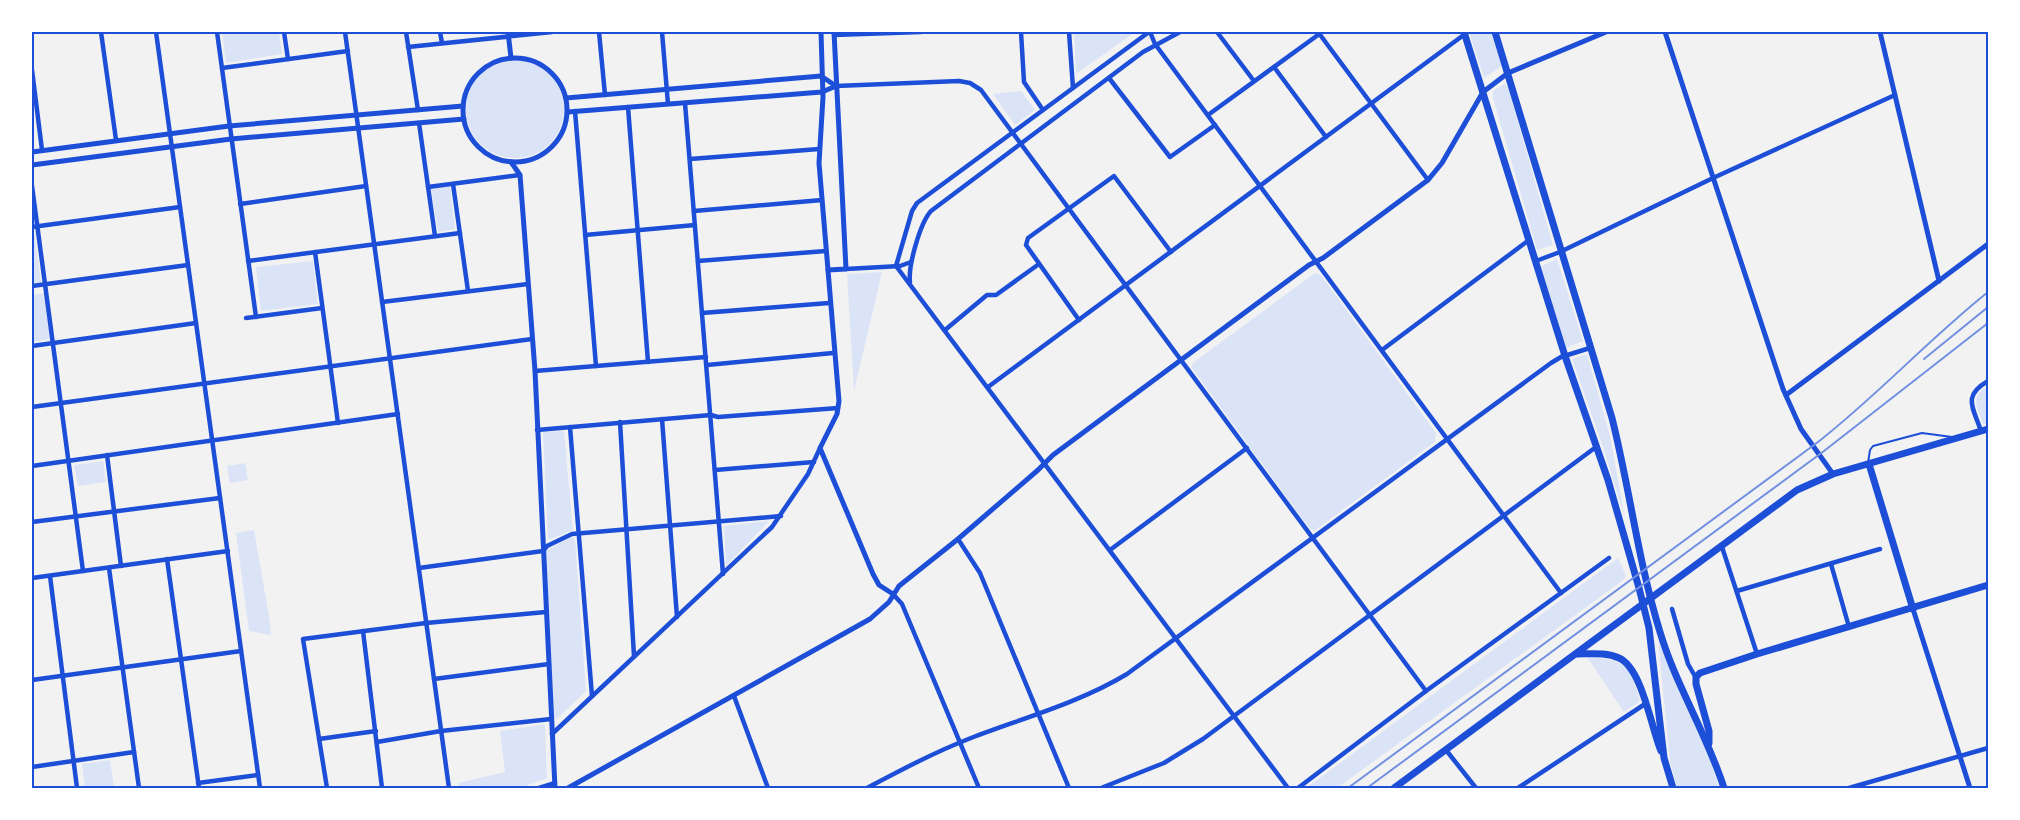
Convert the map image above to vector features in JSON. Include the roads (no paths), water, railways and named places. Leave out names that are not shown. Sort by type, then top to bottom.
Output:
[{"type":"main road","points":[[1495,32],[1618,443],[1639,553],[1660,634],[1679,682],[1709,745],[1724,789]]},
{"type":"main road","points":[[1465,33],[1565,356],[1608,480],[1649,628],[1664,758]]},
{"type":"main road","points":[[1394,789],[1797,490],[1833,474],[1985,430]]},
{"type":"main road","points":[[1869,464],[1913,609]]},
{"type":"main road","points":[[1709,745],[1710,736],[1696,686],[1696,678],[1703,672],[1989,585]]},
{"type":"main road","points":[[1577,654],[1607,655],[1625,661],[1635,673],[1673,789]]},
{"type":"street","points":[[101,32],[116,140]]},
{"type":"street","points":[[156,32],[260,789]]},
{"type":"street","points":[[217,32],[256,317]]},
{"type":"street","points":[[284,32],[288,59]]},
{"type":"street","points":[[345,32],[449,789]]},
{"type":"street","points":[[406,32],[418,110]]},
{"type":"street","points":[[440,32],[442,43]]},
{"type":"street","points":[[408,47],[508,33],[552,32]]},
{"type":"street","points":[[599,32],[605,95]]},
{"type":"street","points":[[662,32],[668,104]]},
{"type":"street","points":[[552,734],[723,574],[781,516],[814,462],[838,408],[819,149],[822,92],[821,32]]},
{"type":"street","points":[[846,269],[834,33],[921,32]]},
{"type":"street","points":[[1021,32],[1024,82],[1043,110]]},
{"type":"street","points":[[1069,32],[1073,88]]},
{"type":"street","points":[[896,266],[915,205],[1149,32],[1155,44],[1561,593]]},
{"type":"street","points":[[911,284],[909,272],[911,262],[924,222],[931,211],[1155,44],[1180,32]]},
{"type":"street","points":[[1217,32],[1254,81]]},
{"type":"street","points":[[1208,115],[1320,32],[1428,180]]},
{"type":"street","points":[[538,789],[555,786],[569,788],[870,619],[882,610],[899,586],[958,539],[1053,455],[1428,180],[1442,163],[1484,92],[1508,73],[1606,32]]},
{"type":"street","points":[[1665,32],[1786,395],[1806,437],[1833,474]]},
{"type":"street","points":[[1880,32],[1939,281]]},
{"type":"street","points":[[508,33],[511,58]]},
{"type":"street","points":[[988,387],[1465,33]]},
{"type":"street","points":[[222,68],[348,51]]},
{"type":"street","points":[[511,58],[535,62],[549,70],[560,83],[566,98],[568,112],[564,130],[553,147],[546,153],[528,161],[511,162],[496,159],[483,151],[473,140],[464,119],[463,106],[468,88],[478,73],[493,63],[511,58]]},
{"type":"street","points":[[1274,67],[1326,137]]},
{"type":"street","points":[[32,70],[42,150]]},
{"type":"street","points":[[566,98],[821,76],[836,86]]},
{"type":"street","points":[[1110,78],[1170,157],[1215,125]]},
{"type":"street","points":[[568,112],[822,92],[836,86],[968,82],[976,85],[1426,691]]},
{"type":"street","points":[[1536,261],[1560,252],[1713,178],[1895,95]]},
{"type":"street","points":[[686,103],[723,574]]},
{"type":"street","points":[[32,152],[170,132],[463,106]]},
{"type":"street","points":[[628,107],[648,362]]},
{"type":"street","points":[[575,111],[596,366]]},
{"type":"street","points":[[32,165],[231,139],[464,119]]},
{"type":"street","points":[[419,123],[435,236]]},
{"type":"street","points":[[690,159],[819,149]]},
{"type":"street","points":[[528,161],[520,175],[535,371],[555,786]]},
{"type":"street","points":[[511,162],[520,175]]},
{"type":"street","points":[[428,187],[520,175]]},
{"type":"street","points":[[1079,320],[1026,245],[1028,238],[1114,176],[1171,252]]},
{"type":"street","points":[[453,184],[468,291]]},
{"type":"street","points":[[32,186],[34,227],[45,285],[83,571]]},
{"type":"street","points":[[240,204],[366,186]]},
{"type":"street","points":[[694,211],[822,200]]},
{"type":"street","points":[[34,227],[180,207]]},
{"type":"street","points":[[585,235],[695,225]]},
{"type":"street","points":[[248,261],[460,233]]},
{"type":"street","points":[[1382,350],[1529,240]]},
{"type":"street","points":[[1786,395],[1989,244]]},
{"type":"street","points":[[698,261],[826,251]]},
{"type":"street","points":[[315,252],[338,423]]},
{"type":"street","points":[[828,270],[896,266],[911,262]]},
{"type":"street","points":[[945,330],[987,295],[996,295],[1039,264]]},
{"type":"street","points":[[32,286],[188,265]]},
{"type":"street","points":[[896,266],[1288,789]]},
{"type":"street","points":[[382,302],[528,284]]},
{"type":"street","points":[[702,313],[830,303]]},
{"type":"street","points":[[246,318],[322,308]]},
{"type":"street","points":[[32,346],[196,323]]},
{"type":"street","points":[[32,407],[532,339]]},
{"type":"street","points":[[867,789],[960,743],[1112,683],[1176,639],[1554,360],[1590,348]]},
{"type":"street","points":[[706,365],[833,353]]},
{"type":"street","points":[[535,371],[706,357]]},
{"type":"street","points":[[1985,430],[1972,401],[1972,394],[1977,387],[1989,381]]},
{"type":"street","points":[[537,430],[711,415],[718,417],[838,408]]},
{"type":"street","points":[[32,466],[398,414]]},
{"type":"street","points":[[662,419],[677,617]]},
{"type":"street","points":[[620,423],[634,656]]},
{"type":"street","points":[[570,427],[592,696]]},
{"type":"street","points":[[1101,789],[1150,770],[1203,739],[1596,447]]},
{"type":"street","points":[[820,448],[873,574],[879,585],[893,594],[902,604],[979,789]]},
{"type":"street","points":[[1110,550],[1247,448]]},
{"type":"street","points":[[107,455],[121,566]]},
{"type":"street","points":[[715,470],[814,462]]},
{"type":"street","points":[[32,522],[220,498]]},
{"type":"street","points":[[419,568],[543,551],[547,546],[578,533],[781,516]]},
{"type":"street","points":[[958,539],[980,573],[1069,789]]},
{"type":"street","points":[[1722,547],[1757,654]]},
{"type":"street","points":[[1737,591],[1880,549]]},
{"type":"street","points":[[32,578],[228,551]]},
{"type":"street","points":[[1298,789],[1426,691],[1609,558]]},
{"type":"street","points":[[167,560],[197,787],[258,775]]},
{"type":"street","points":[[1831,564],[1849,627]]},
{"type":"street","points":[[109,568],[139,789]]},
{"type":"street","points":[[50,576],[78,789]]},
{"type":"street","points":[[1672,609],[1688,664],[1696,678]]},
{"type":"street","points":[[1913,609],[1970,789]]},
{"type":"street","points":[[327,789],[303,639],[426,623],[546,612]]},
{"type":"street","points":[[363,631],[382,789]]},
{"type":"street","points":[[32,680],[241,651]]},
{"type":"street","points":[[434,679],[549,664]]},
{"type":"street","points":[[734,696],[768,789]]},
{"type":"street","points":[[1518,789],[1645,704]]},
{"type":"street","points":[[377,742],[441,731],[551,719]]},
{"type":"street","points":[[319,740],[376,731]]},
{"type":"street","points":[[1849,789],[1989,748]]},
{"type":"street","points":[[1446,750],[1476,789]]},
{"type":"street","points":[[32,767],[134,752]]},
{"type":"lane","points":[[1869,464],[1870,450],[1873,446],[1922,433],[1960,438]]},
{"type":"railway","points":[[1348,788],[1818,442],[1988,292]]},
{"type":"railway","points":[[1924,359],[1988,307]]},
{"type":"railway","points":[[1367,788],[1824,451],[1988,323]]}]
